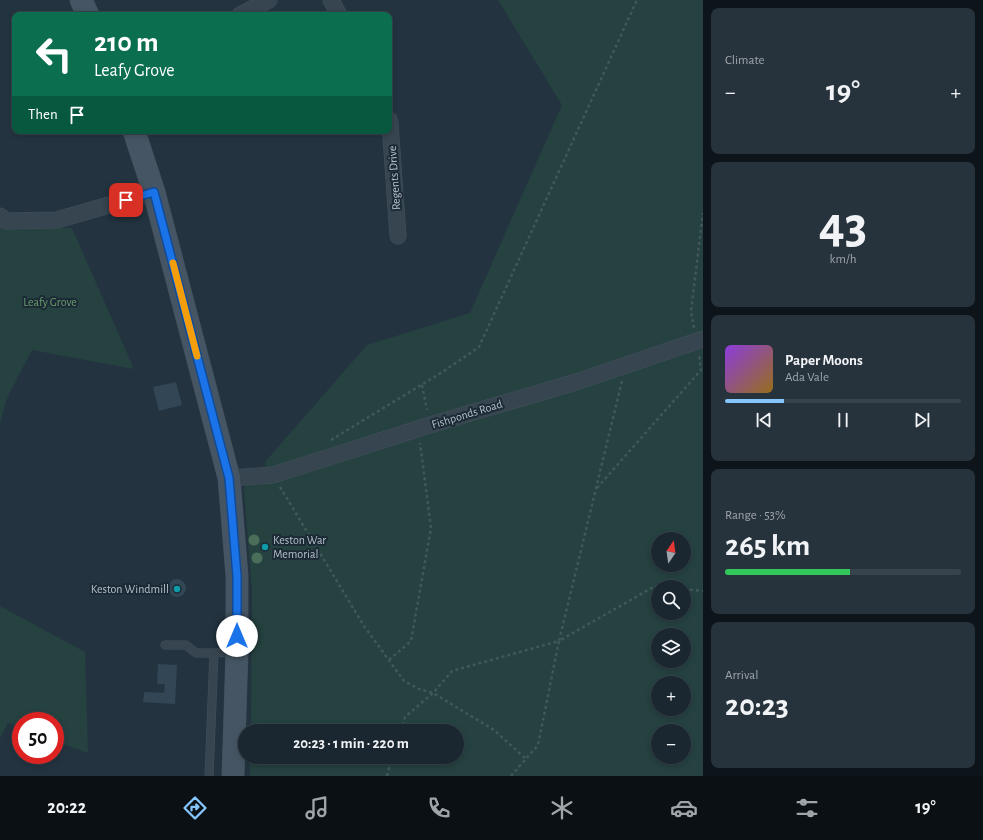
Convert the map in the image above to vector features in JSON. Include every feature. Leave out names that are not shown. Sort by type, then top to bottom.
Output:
[{"type":"main road","points":[[81,0],[87,12]]},
{"type":"main road","points":[[135,134],[154,192],[229,478],[237,576],[237,652],[233,776]]},
{"type":"street","points":[[246,12],[269,0]]},
{"type":"street","points":[[331,0],[337,12]]},
{"type":"street","name":"Regents Drive","points":[[391,134],[398,236]]},
{"type":"street","points":[[0,216],[6,221],[57,220],[154,192]]},
{"type":"street","name":"Fishponds Road","points":[[229,478],[273,475],[424,427],[576,382],[700,340]]},
{"type":"lane","points":[[165,645],[186,645],[196,653],[237,652]]},
{"type":"lane","points":[[209,776],[214,653]]},
{"type":"path","points":[[329,441],[422,385],[479,347],[637,0]]},
{"type":"path","points":[[596,488],[701,370],[700,340],[691,312],[703,213]]},
{"type":"path","points":[[511,776],[538,745],[559,641],[626,365]]},
{"type":"path","points":[[389,660],[412,641],[431,528],[422,385]]},
{"type":"path","points":[[273,475],[364,626],[404,681],[419,689],[433,693],[494,730],[526,759]]},
{"type":"path","points":[[403,724],[405,717],[433,693],[452,671],[559,641],[651,588]]},
{"type":"path","points":[[691,590],[703,591]]},
{"type":"path","points":[[387,776],[390,764]]},
{"type":"green space","points":[[498,0],[703,0],[703,776],[250,776],[250,764],[464,764],[464,724],[251,724],[252,590],[244,489],[248,482],[268,479],[265,462],[367,345],[470,313],[562,105]]},
{"type":"green space","name":"Leafy Grove","points":[[0,226],[72,228],[134,369],[32,350],[6,400],[0,424]]},
{"type":"green space","points":[[0,606],[85,652],[88,753],[64,744],[64,712],[12,712],[12,725],[8,723],[0,738]]},
{"type":"building","points":[[176,382],[182,405],[159,411],[153,387]]},
{"type":"building","name":"Keston Windmill","points":[[177,579],[183,582],[186,588],[183,594],[177,597],[171,594],[168,588],[171,582]]},
{"type":"building","points":[[158,664],[177,665],[175,704],[143,702],[144,692],[164,693],[165,684],[157,684]]},
{"type":"slow traffic","points":[[173,263],[197,356]]},
{"type":"place","name":"Keston War Memorial","points":[[265,547]]},
{"type":"place","name":"Keston Windmill","points":[[177,589]]},
{"type":"route","points":[[126,200],[154,192],[229,478],[237,576],[237,636]]}]
